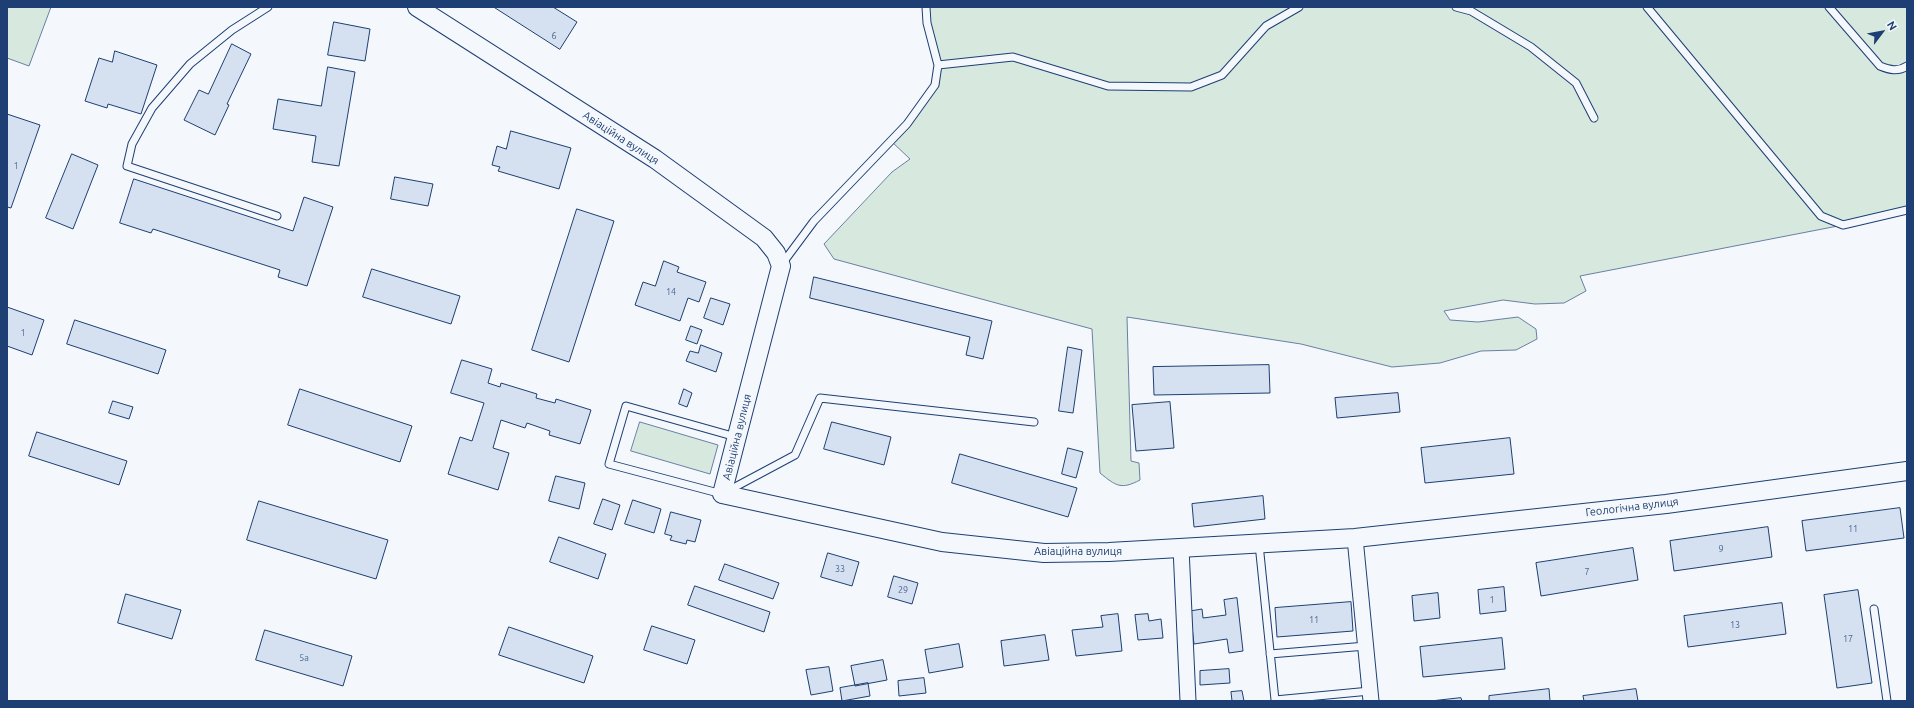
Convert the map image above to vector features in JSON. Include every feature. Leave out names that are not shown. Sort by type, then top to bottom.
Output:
[{"type":"street","name":"Авіаційна вулиця","points":[[417,7],[661,163],[764,238],[776,253],[781,266],[722,494],[942,542],[1044,553],[1181,548],[1356,538]]},
{"type":"street","name":"Геологічна вулиця","points":[[1356,538],[1666,504],[1907,471]]},
{"type":"street","points":[[1356,538],[1371,696]]},
{"type":"street","points":[[1181,548],[1188,701]]},
{"type":"lane","points":[[268,7],[232,30],[190,64],[152,108],[132,144],[127,166],[277,216]]},
{"type":"lane","points":[[781,266],[814,221],[907,124],[935,85],[938,65],[928,23],[926,7]]},
{"type":"lane","points":[[938,65],[1013,57],[1108,86],[1191,87],[1222,75],[1266,26],[1298,7]]},
{"type":"lane","points":[[1456,7],[1471,10],[1531,47],[1576,83],[1594,118]]},
{"type":"lane","points":[[1647,7],[1822,216],[1843,226],[1907,210]]},
{"type":"lane","points":[[1829,7],[1880,66],[1889,70],[1901,69],[1907,66]]},
{"type":"lane","points":[[737,437],[626,406],[609,464],[722,494],[795,455],[820,398],[1034,422]]},
{"type":"lane","points":[[1259,544],[1275,700],[1371,696]]},
{"type":"lane","points":[[1874,609],[1887,701]]},
{"type":"lane","points":[[1270,654],[1366,646]]},
{"type":"shaded area","points":[[7,7],[51,7],[29,66],[7,58]]},
{"type":"shaded area","points":[[926,7],[1907,7],[1907,210],[1843,225],[1580,276],[1586,291],[1564,303],[1535,304],[1503,300],[1444,311],[1450,320],[1478,322],[1518,317],[1536,329],[1537,339],[1516,350],[1481,351],[1440,363],[1392,367],[1301,344],[1127,317],[1131,461],[1139,463],[1140,480],[1123,486],[1115,484],[1100,473],[1092,329],[834,259],[824,244],[892,172],[910,159],[891,141],[935,85],[938,65]]},
{"type":"shaded area","points":[[640,422],[718,445],[710,474],[631,451]]},
{"type":"building","points":[[494,7],[553,7],[577,22],[560,49]]},
{"type":"building","points":[[334,22],[370,29],[365,61],[328,55]]},
{"type":"building","points":[[232,44],[251,54],[227,104],[229,105],[215,135],[184,120],[199,90],[208,94]]},
{"type":"building","points":[[115,51],[157,65],[141,114],[108,104],[107,108],[85,101],[99,58],[112,62]]},
{"type":"building","points":[[328,67],[355,72],[339,166],[312,162],[316,136],[273,129],[278,99],[321,106]]},
{"type":"building","points":[[7,114],[40,125],[11,208],[7,207]]},
{"type":"building","points":[[511,131],[571,148],[559,189],[498,171],[500,167],[492,165],[497,146],[506,149]]},
{"type":"building","points":[[72,154],[98,165],[73,229],[46,218]]},
{"type":"building","points":[[395,177],[433,184],[428,206],[391,199]]},
{"type":"building","points":[[134,179],[293,231],[304,197],[333,207],[307,286],[278,277],[280,270],[153,229],[151,233],[120,223]]},
{"type":"building","points":[[577,209],[614,221],[569,362],[532,350]]},
{"type":"building","points":[[664,261],[679,267],[677,272],[706,282],[699,302],[688,298],[680,321],[635,305],[643,282],[655,286]]},
{"type":"building","points":[[372,269],[460,296],[451,324],[363,297]]},
{"type":"building","points":[[814,277],[992,321],[983,359],[966,355],[970,337],[810,298]]},
{"type":"building","points":[[711,298],[730,304],[723,325],[704,318]]},
{"type":"building","points":[[7,307],[44,320],[32,355],[7,346]]},
{"type":"building","points":[[75,320],[166,350],[158,374],[67,344]]},
{"type":"building","points":[[691,326],[702,330],[697,344],[686,340]]},
{"type":"building","points":[[701,345],[722,353],[716,372],[686,361],[690,351],[698,353]]},
{"type":"building","points":[[1068,347],[1082,350],[1073,413],[1059,411]]},
{"type":"building","points":[[462,360],[492,369],[488,383],[500,387],[501,383],[537,394],[536,398],[555,403],[556,399],[591,410],[580,444],[549,435],[550,431],[527,423],[525,428],[501,420],[493,448],[509,453],[498,490],[448,474],[460,437],[472,441],[484,403],[451,393]]},
{"type":"building","points":[[1269,365],[1270,393],[1154,395],[1153,367]]},
{"type":"building","points":[[300,389],[412,426],[400,462],[288,425]]},
{"type":"building","points":[[684,389],[692,393],[687,407],[679,404]]},
{"type":"building","points":[[1398,393],[1400,412],[1337,418],[1335,398]]},
{"type":"building","points":[[113,401],[133,407],[129,419],[109,413]]},
{"type":"building","points":[[1170,402],[1174,448],[1136,451],[1132,405]]},
{"type":"building","points":[[832,422],[891,437],[884,465],[824,449]]},
{"type":"building","points":[[37,432],[127,461],[119,485],[29,456]]},
{"type":"building","points":[[1510,438],[1514,474],[1425,483],[1421,448]]},
{"type":"building","points":[[1068,448],[1083,452],[1076,478],[1062,474]]},
{"type":"building","points":[[960,454],[1077,488],[1068,517],[952,483]]},
{"type":"building","points":[[556,476],[585,483],[579,509],[549,501]]},
{"type":"building","points":[[1263,496],[1265,519],[1194,527],[1192,504]]},
{"type":"building","points":[[603,499],[620,505],[612,530],[594,524]]},
{"type":"building","points":[[633,500],[661,509],[654,533],[625,524]]},
{"type":"building","points":[[259,501],[388,540],[376,579],[247,540]]},
{"type":"building","points":[[1900,508],[1904,538],[1806,551],[1802,521]]},
{"type":"building","points":[[671,512],[701,520],[695,542],[687,540],[686,544],[670,540],[672,536],[665,534]]},
{"type":"building","points":[[1768,527],[1772,557],[1674,571],[1670,541]]},
{"type":"building","points":[[559,537],[606,554],[598,579],[550,562]]},
{"type":"building","points":[[1633,548],[1638,580],[1541,596],[1536,563]]},
{"type":"building","points":[[828,553],[859,562],[852,586],[821,577]]},
{"type":"building","points":[[725,564],[779,583],[773,599],[719,580]]},
{"type":"building","points":[[894,576],[918,583],[912,604],[888,597]]},
{"type":"building","points":[[695,586],[770,612],[764,632],[688,605]]},
{"type":"building","points":[[1504,587],[1506,611],[1480,614],[1478,590]]},
{"type":"building","points":[[1858,590],[1872,683],[1837,688],[1824,595]]},
{"type":"building","points":[[1438,593],[1440,618],[1414,621],[1412,596]]},
{"type":"building","points":[[126,594],[181,610],[172,639],[118,623]]},
{"type":"building","points":[[1237,598],[1243,651],[1229,653],[1227,639],[1194,644],[1190,611],[1202,609],[1203,618],[1226,615],[1224,600]]},
{"type":"building","points":[[1351,602],[1353,631],[1277,637],[1275,608]]},
{"type":"building","points":[[1782,603],[1786,634],[1688,647],[1684,616]]},
{"type":"building","points":[[1118,614],[1122,651],[1076,656],[1072,630],[1103,627],[1101,616]]},
{"type":"building","points":[[1148,614],[1149,621],[1161,619],[1163,638],[1138,640],[1135,615]]},
{"type":"building","points":[[652,626],[695,640],[687,664],[644,650]]},
{"type":"building","points":[[509,627],[593,656],[584,683],[499,655]]},
{"type":"building","points":[[265,630],[352,656],[343,686],[256,660]]},
{"type":"building","points":[[1045,635],[1049,660],[1004,666],[1001,641]]},
{"type":"building","points":[[1502,638],[1505,669],[1423,677],[1420,647]]},
{"type":"building","points":[[959,644],[963,667],[929,673],[925,650]]},
{"type":"building","points":[[883,660],[887,680],[855,686],[851,666]]},
{"type":"building","points":[[829,667],[833,691],[811,695],[806,670]]},
{"type":"building","points":[[1229,669],[1230,683],[1200,685],[1200,671]]},
{"type":"building","points":[[924,678],[926,693],[899,696],[898,681]]},
{"type":"building","points":[[868,683],[870,696],[842,701],[840,688]]},
{"type":"building","points":[[1549,689],[1550,701],[1489,701],[1489,696]]},
{"type":"building","points":[[1636,689],[1638,701],[1584,701],[1583,696]]},
{"type":"building","points":[[1242,691],[1244,701],[1232,701],[1231,692]]},
{"type":"building","points":[[1461,698],[1462,701],[1431,701]]}]
